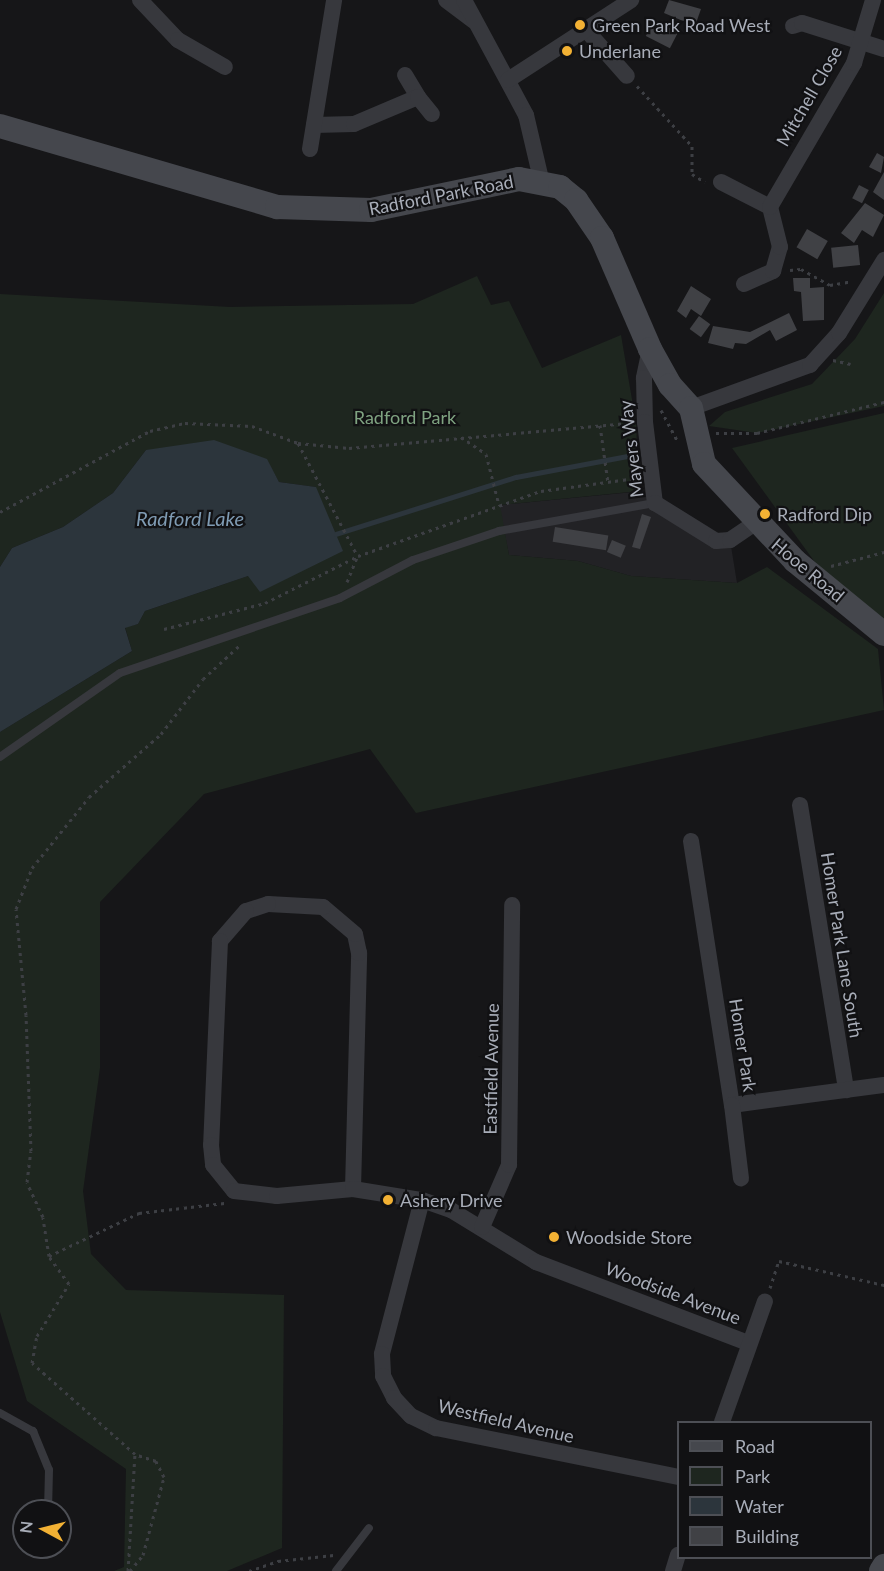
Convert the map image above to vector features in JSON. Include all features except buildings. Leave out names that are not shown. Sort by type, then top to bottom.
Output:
[{"type":"street","points":[[140,0],[178,40],[225,67]]},
{"type":"street","points":[[310,149],[334,0]]},
{"type":"street","points":[[446,0],[475,21]]},
{"type":"street","points":[[464,0],[508,80],[536,143],[541,179],[576,200],[602,238],[650,349],[670,386],[691,408],[810,365],[839,333],[884,260]]},
{"type":"street","points":[[508,80],[587,31],[631,0]]},
{"type":"street","name":"Mitchell Close","points":[[770,207],[854,63],[873,0]]},
{"type":"street","points":[[793,26],[802,23],[884,49]]},
{"type":"street","points":[[587,31],[627,76]]},
{"type":"street","points":[[405,75],[418,98],[432,114]]},
{"type":"street","points":[[314,125],[354,124],[418,98]]},
{"type":"street","name":"Radford Park Road","points":[[0,126],[277,207],[371,210],[477,185],[541,179]]},
{"type":"street","points":[[721,182],[770,207],[780,247],[777,260],[763,280],[744,284]]},
{"type":"street","name":"Mayers Way","points":[[650,349],[644,378],[645,422],[655,503],[716,541],[730,540],[754,523]]},
{"type":"street","name":"Hooe Road","points":[[691,408],[704,464],[754,523],[807,571],[884,634]]},
{"type":"street","name":"Homer Park Lane South","points":[[800,805],[846,1090]]},
{"type":"street","name":"Homer Park","points":[[691,841],[732,1105],[884,1085]]},
{"type":"street","points":[[268,904],[323,907],[355,934],[359,953],[353,1189],[249,1197],[221,1179],[213,1165],[220,940],[246,911],[268,904]]},
{"type":"street","name":"Eastfield Avenue","points":[[482,1227],[509,1166],[512,905]]},
{"type":"street","points":[[732,1105],[741,1178]]},
{"type":"street","name":"Woodside Avenue","points":[[353,1189],[422,1200],[482,1227],[536,1262],[748,1343]]},
{"type":"street","name":"Westfield Avenue","points":[[422,1200],[382,1354],[383,1376],[394,1398],[411,1416],[436,1428],[677,1477]]},
{"type":"street","points":[[722,1421],[748,1343],[765,1301]]},
{"type":"street","points":[[881,1571],[884,1566]]},
{"type":"lane","points":[[0,757],[120,674],[257,629],[340,598],[413,560],[499,531],[655,503]]},
{"type":"lane","points":[[0,1413],[33,1431],[49,1470],[48,1499]]},
{"type":"lane","points":[[336,1571],[345,1553],[369,1528]]},
{"type":"path","points":[[627,76],[692,146],[692,174],[712,186],[721,182]]},
{"type":"path","points":[[777,260],[830,285],[860,285],[862,280],[869,284]]},
{"type":"path","points":[[711,434],[795,424],[884,402]]},
{"type":"path","points":[[1,513],[150,431],[185,423],[252,426],[298,443],[349,448],[459,436],[645,422]]},
{"type":"path","points":[[600,425],[608,483]]},
{"type":"path","points":[[459,436],[486,454],[499,491],[500,505]]},
{"type":"path","points":[[298,443],[358,556]]},
{"type":"path","points":[[164,628],[266,603],[358,556],[541,491],[608,483],[652,474]]},
{"type":"path","points":[[807,571],[884,552]]},
{"type":"path","points":[[340,598],[358,556]]},
{"type":"path","points":[[129,1571],[142,1555],[164,1477],[156,1461],[135,1455],[32,1363],[37,1336],[69,1284],[49,1256],[43,1217],[27,1182],[31,1151],[27,1027],[16,909],[32,868],[89,797],[161,734],[203,679],[257,629]]},
{"type":"path","points":[[49,1256],[139,1214],[231,1202]]},
{"type":"path","points":[[765,1301],[779,1261],[884,1285]]},
{"type":"path","points":[[129,1571],[135,1455]]},
{"type":"path","points":[[249,1571],[278,1561],[345,1553]]},
{"type":"shaded area","points":[[654,490],[655,503],[730,540],[737,583],[631,576],[578,561],[509,555],[499,505]]},
{"type":"green space","name":"Radford Park","points":[[477,276],[491,305],[509,301],[542,368],[621,335],[636,423],[639,491],[500,505],[509,555],[578,561],[631,576],[737,583],[767,567],[878,649],[884,710],[416,813],[370,749],[204,794],[100,902],[100,1068],[83,1191],[91,1254],[126,1290],[284,1295],[282,1548],[227,1571],[114,1571],[124,1567],[126,1469],[27,1401],[0,1312],[0,732],[132,651],[125,627],[138,624],[145,611],[248,576],[316,487],[279,482],[266,459],[146,450],[113,493],[63,527],[12,548],[0,567],[0,294],[230,307],[413,304]]},
{"type":"green space","points":[[884,293],[884,406],[757,433],[709,426],[725,412],[812,384],[855,339]]},
{"type":"green space","points":[[884,413],[884,632],[817,565],[732,448]]},
{"type":"water","name":"Radford Lake","points":[[214,440],[267,459],[279,482],[316,487],[343,551],[260,592],[248,576],[145,611],[138,624],[125,628],[132,651],[0,732],[0,567],[12,548],[63,527],[113,493],[146,450]]},
{"type":"waterway","points":[[336,534],[516,477],[627,456]]},
{"type":"place","name":"Green Park Road West","points":[[580,25]]},
{"type":"place","name":"Underlane","points":[[567,51]]},
{"type":"place","name":"Radford Dip","points":[[765,514]]},
{"type":"place","name":"Ashery Drive","points":[[388,1200]]},
{"type":"place","name":"Woodside Store","points":[[554,1237]]}]
